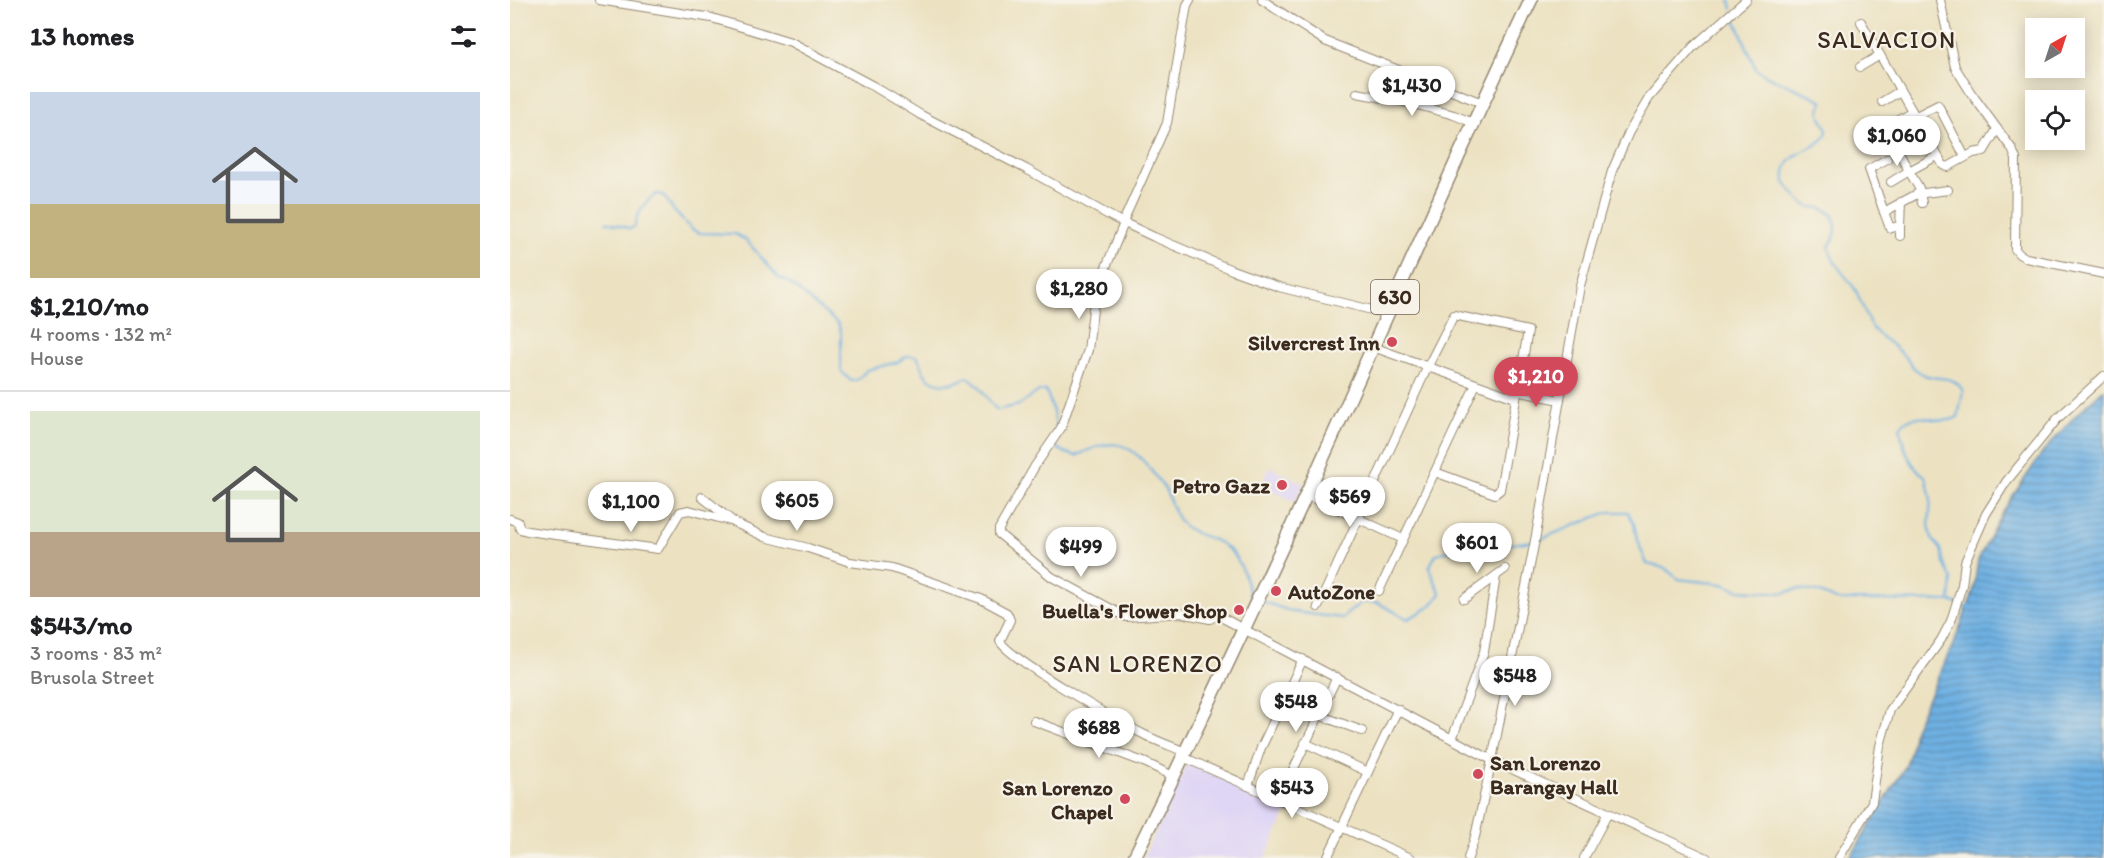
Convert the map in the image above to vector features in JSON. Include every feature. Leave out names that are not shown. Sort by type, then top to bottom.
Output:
[{"type":"main road","name":"630","points":[[1134,858],[1306,495],[1530,1]]},
{"type":"street","points":[[599,0],[712,18],[791,42],[873,86],[921,116],[1026,169],[1123,223],[1260,280],[1327,300],[1388,314]]},
{"type":"street","points":[[1190,0],[1187,6],[1167,123],[1095,294],[1088,350],[1061,428],[1012,506],[999,534],[1052,577],[1126,617],[1180,613],[1210,619],[1217,615],[1492,760],[1707,858]]},
{"type":"street","points":[[1262,0],[1324,41],[1482,104]]},
{"type":"street","points":[[1468,858],[1475,837],[1492,760],[1536,535],[1580,286],[1606,190],[1629,132],[1656,89],[1693,47],[1746,0]]},
{"type":"street","points":[[1940,0],[1955,67],[2016,159],[2015,249],[2026,258],[2104,274]]},
{"type":"street","points":[[1861,22],[1943,165],[1948,167],[1965,157],[1984,151],[1997,129]]},
{"type":"street","points":[[1860,67],[1880,56]]},
{"type":"street","points":[[1882,102],[1900,91]]},
{"type":"street","points":[[1356,93],[1410,103],[1449,116],[1454,115],[1473,123]]},
{"type":"street","points":[[1922,203],[1920,194],[1894,142],[1892,123],[1938,105],[1965,157]]},
{"type":"street","points":[[1890,182],[1937,156]]},
{"type":"street","points":[[1860,174],[1887,159]]},
{"type":"street","points":[[1869,169],[1890,228]]},
{"type":"street","points":[[1884,212],[1917,194],[1948,190]]},
{"type":"street","points":[[1900,236],[1901,202]]},
{"type":"street","points":[[1881,231],[1900,226]]},
{"type":"street","points":[[1318,607],[1428,366],[1454,315],[1528,331],[1500,490],[1495,494],[1435,472]]},
{"type":"street","points":[[1373,347],[1476,384],[1516,394],[1560,400]]},
{"type":"street","points":[[1839,858],[1872,802],[1880,746],[1890,710],[1941,640],[1951,621],[1962,585],[1965,562],[1986,514],[2006,482],[2058,418],[2104,376]]},
{"type":"street","points":[[1379,591],[1476,384]]},
{"type":"street","points":[[1306,495],[1404,538]]},
{"type":"street","points":[[702,497],[735,523]]},
{"type":"street","points":[[510,519],[518,522],[520,529],[527,531],[658,549],[680,512],[689,510],[735,523],[765,537],[808,548],[836,559],[892,568],[981,599],[1007,613],[1010,620],[1000,641],[1002,645],[1018,659],[1122,723],[1248,786],[1411,858]]},
{"type":"street","points":[[1464,599],[1505,569]]},
{"type":"street","points":[[1452,739],[1484,652],[1496,576]]},
{"type":"street","points":[[1248,786],[1261,748],[1303,659]]},
{"type":"street","points":[[1279,800],[1336,676]]},
{"type":"street","points":[[1327,858],[1398,709]]},
{"type":"street","points":[[1318,715],[1362,731]]},
{"type":"street","points":[[1034,722],[1173,776]]},
{"type":"street","points":[[1305,743],[1368,772]]},
{"type":"street","points":[[1584,858],[1608,813]]},
{"type":"shaded area","points":[[1270,467],[1304,484],[1295,502],[1261,485]]},
{"type":"shaded area","points":[[1188,763],[1288,809],[1265,858],[1143,858]]},
{"type":"water","points":[[2104,389],[2104,858],[1850,858],[1905,767],[1914,729],[1955,640],[1973,593],[1978,560],[1996,524],[2043,452],[2074,417]]},
{"type":"waterway","points":[[1730,0],[1732,9]]},
{"type":"waterway","points":[[1733,14],[1756,69],[1822,100],[1820,116],[1827,131],[1824,138],[1789,162],[1785,171],[1785,182],[1805,205],[1824,209],[1833,216],[1836,231],[1829,246],[1830,253],[1857,293],[1871,326],[1919,372],[1928,376],[1950,379],[1963,391],[1958,417],[1950,420],[1913,418],[1906,421],[1900,428],[1908,455],[1915,467],[1926,477],[1931,499],[1929,525],[1932,539],[1941,549],[1944,564],[1952,579],[1950,600]]},
{"type":"waterway","points":[[606,222],[630,229],[635,226],[637,216],[645,203],[657,194],[663,195],[691,229],[699,233],[735,234],[746,240],[779,278],[790,283],[838,324],[841,332],[841,371],[851,381],[857,380],[867,370],[898,362],[907,356],[916,356],[928,378],[945,384],[968,377],[977,384],[997,410],[1019,405],[1039,391],[1046,391],[1056,429]]},
{"type":"waterway","points":[[1055,441],[1055,447],[1076,456],[1108,444],[1126,447],[1134,452],[1165,489],[1175,514],[1184,526],[1214,540],[1235,556],[1243,570],[1250,595],[1253,597]]},
{"type":"waterway","points":[[1538,540],[1608,512],[1628,512],[1647,564],[1665,568],[1678,579],[1722,584],[1739,590],[1784,593],[1797,589],[1817,592],[1836,600],[1950,601],[1968,608]]},
{"type":"waterway","points":[[1261,601],[1293,612],[1342,618],[1362,602],[1378,603],[1408,619],[1428,608],[1441,594],[1429,568],[1436,554],[1488,542],[1512,544],[1532,541]]},
{"type":"place","name":"Silvercrest Inn","points":[[1392,342]]},
{"type":"place","name":"Petro Gazz","points":[[1282,485]]},
{"type":"place","name":"AutoZone","points":[[1276,591]]},
{"type":"place","name":"Buella's Flower Shop","points":[[1239,610]]},
{"type":"place","name":"San Lorenzo Barangay Hall","points":[[1478,774]]},
{"type":"place","name":"San Lorenzo Chapel","points":[[1125,799]]},
{"type":"district","name":"SALVACION","points":[[1887,39]]},
{"type":"district","name":"SAN LORENZO","points":[[1138,663]]}]
